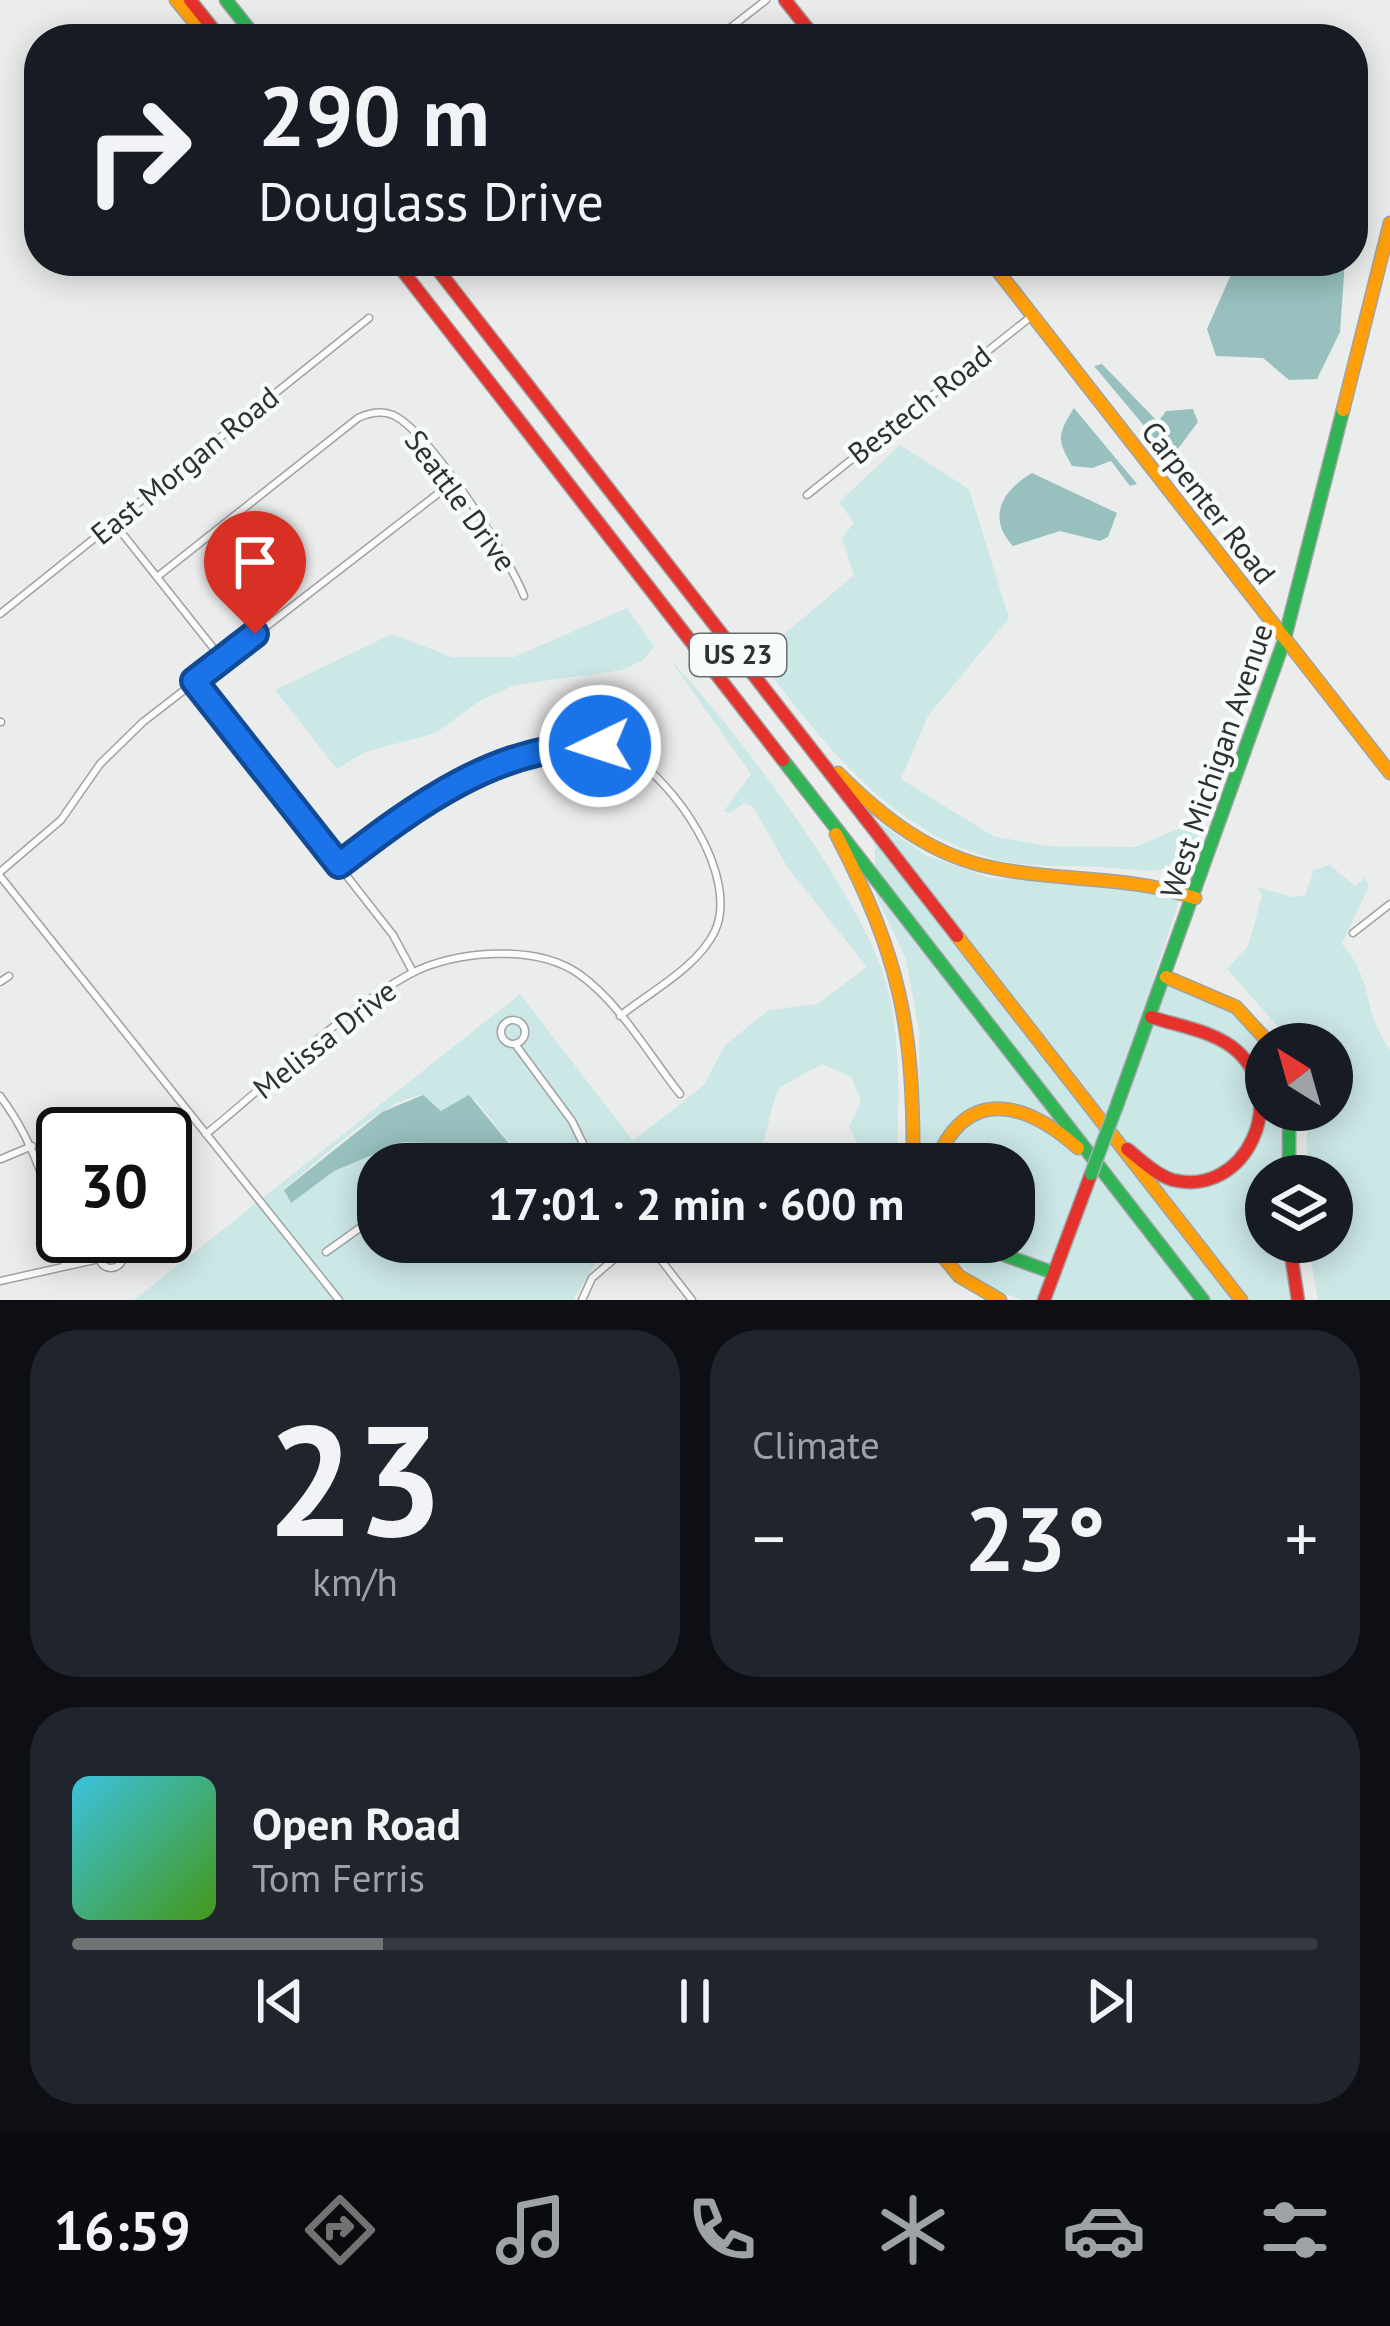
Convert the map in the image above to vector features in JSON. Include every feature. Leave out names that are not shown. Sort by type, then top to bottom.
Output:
[{"type":"main road","points":[[176,0],[196,24]]},
{"type":"main road","points":[[190,0],[208,24]]},
{"type":"main road","points":[[226,0],[245,24]]},
{"type":"main road","points":[[785,0],[804,24]]},
{"type":"main road","name":"West Michigan Avenue","points":[[1044,1300],[1097,1173],[1116,1108],[1284,641],[1390,223]]},
{"type":"main road","name":"US 23","points":[[407,276],[820,805],[1097,1173],[1202,1300]]},
{"type":"main road","name":"US 23","points":[[442,276],[1241,1300]]},
{"type":"main road","name":"Carpenter Road","points":[[1002,276],[1390,773]]},
{"type":"main road","points":[[791,723],[876,812],[942,852],[1019,872],[1122,875],[1195,898]]},
{"type":"main road","points":[[820,805],[877,907],[906,989],[914,1040],[913,1143]]},
{"type":"main road","points":[[1166,977],[1236,1007],[1251,1023]]},
{"type":"main road","points":[[1104,1129],[1150,1167],[1174,1180],[1202,1181],[1247,1153],[1260,1131],[1264,1102],[1251,1065],[1226,1044],[1151,1017]]},
{"type":"main road","points":[[944,1143],[967,1119],[1012,1108],[1051,1124],[1097,1173]]},
{"type":"main road","points":[[948,1263],[959,1276],[1000,1300]]},
{"type":"main road","points":[[1026,1263],[1054,1273]]},
{"type":"main road","points":[[1292,1263],[1298,1300]]},
{"type":"street","points":[[735,24],[766,0]]},
{"type":"street","name":"Bestech Road","points":[[807,495],[1033,315]]},
{"type":"street","name":"East Morgan Road","points":[[0,614],[370,318]]},
{"type":"street","name":"Seattle Drive","points":[[157,577],[367,414],[399,418],[491,534],[524,596]]},
{"type":"street","points":[[339,1300],[0,874],[61,820],[117,745],[453,482]]},
{"type":"street","points":[[114,523],[222,659]]},
{"type":"street","points":[[194,681],[393,935],[413,973]]},
{"type":"street","points":[[339,865],[448,788],[528,754],[564,745],[625,754],[651,772],[698,833],[714,863],[721,910],[714,932],[698,953],[620,1016]]},
{"type":"street","points":[[1353,933],[1390,904]]},
{"type":"street","name":"Melissa Drive","points":[[206,1134],[413,973],[498,956],[546,958],[577,972],[620,1016],[680,1094]]},
{"type":"street","points":[[0,982],[9,976]]},
{"type":"street","points":[[515,1044],[525,1030],[510,1020],[501,1032],[572,1121],[583,1143]]},
{"type":"street","points":[[0,1096],[32,1147],[65,1266]]},
{"type":"street","points":[[2,1170],[1,1158],[32,1147]]},
{"type":"street","points":[[326,1252],[357,1230]]},
{"type":"street","points":[[110,1244],[123,1253],[114,1268],[99,1258],[110,1244]]},
{"type":"street","points":[[0,1281],[78,1263]]},
{"type":"street","points":[[582,1300],[592,1278],[610,1263]]},
{"type":"street","points":[[663,1263],[692,1300]]},
{"type":"shaded area","points":[[1230,276],[1344,276],[1340,332],[1317,379],[1289,380],[1263,358],[1216,356],[1207,329]]},
{"type":"shaded area","points":[[1102,364],[1158,422],[1166,411],[1193,409],[1198,422],[1171,458],[1094,366]]},
{"type":"shaded area","points":[[1074,408],[1137,484],[1130,486],[1111,461],[1092,468],[1072,466],[1061,437]]},
{"type":"shaded area","points":[[900,445],[969,489],[1009,618],[928,716],[901,779],[993,836],[1045,846],[1135,847],[1207,817],[1177,863],[1155,870],[1035,865],[998,860],[959,846],[923,828],[861,780],[757,657],[854,575],[842,538],[854,523],[839,502]]},
{"type":"shaded area","points":[[1032,473],[1117,513],[1108,537],[1100,541],[1060,531],[1013,546],[1000,525],[1002,505],[1013,488]]},
{"type":"shaded area","points":[[627,608],[654,647],[642,661],[622,670],[515,685],[479,701],[436,733],[365,752],[337,769],[275,690],[392,634],[452,657],[514,657]]},
{"type":"shaded area","points":[[669,658],[795,816],[875,952],[888,989],[895,1033],[897,1143],[857,1143],[849,1127],[861,1101],[851,1077],[822,1064],[779,1088],[762,1143],[510,1143],[475,1099],[441,1111],[423,1095],[389,1108],[332,1149],[284,1189],[291,1202],[334,1171],[357,1161],[357,1263],[596,1263],[573,1300],[134,1300],[181,1263],[192,1263],[192,1254],[520,994],[633,1141],[704,1085],[725,1045],[769,1010],[817,1004],[867,967],[788,868],[753,807],[744,803],[730,813],[724,811],[751,774]]},
{"type":"shaded area","points":[[874,819],[925,855],[990,878],[1123,881],[1180,898],[1153,980],[1201,997],[1247,1023],[1245,1131],[1281,1131],[1281,1155],[1245,1155],[1245,1263],[1285,1263],[1290,1300],[1022,1300],[987,1287],[958,1263],[1035,1263],[1035,1143],[920,1143],[919,1031],[906,959],[876,895]]},
{"type":"shaded area","points":[[1330,865],[1355,886],[1365,878],[1369,886],[1342,944],[1359,971],[1374,1021],[1390,1050],[1390,1300],[1318,1300],[1312,1263],[1353,1263],[1353,1155],[1307,1155],[1307,1131],[1353,1131],[1353,1023],[1275,1023],[1227,969],[1248,946],[1262,896],[1257,887],[1292,897],[1305,895],[1314,870]]},
{"type":"shaded area","points":[[423,1095],[441,1111],[469,1095],[509,1143],[357,1143],[357,1161],[334,1171],[291,1203],[284,1190],[382,1112]]},
{"type":"traffic: fast","points":[[226,0],[245,24]]},
{"type":"traffic: fast","points":[[1116,1108],[1284,641],[1343,410]]},
{"type":"traffic: fast","points":[[783,760],[1203,1300]]},
{"type":"traffic: fast","points":[[1091,1174],[1116,1108]]},
{"type":"traffic: fast","points":[[1289,1131],[1289,1155]]},
{"type":"traffic: fast","points":[[1026,1263],[1054,1273]]},
{"type":"traffic: slow","points":[[176,0],[196,24]]},
{"type":"traffic: slow","points":[[1343,410],[1390,223]]},
{"type":"traffic: slow","points":[[1002,276],[1390,773]]},
{"type":"traffic: slow","points":[[838,773],[909,832],[971,862],[1145,886],[1195,898]]},
{"type":"traffic: slow","points":[[836,834],[875,918],[899,993],[910,1072],[913,1143]]},
{"type":"traffic: slow","points":[[957,936],[1241,1300]]},
{"type":"traffic: slow","points":[[1166,977],[1236,1007],[1251,1023]]},
{"type":"traffic: slow","points":[[946,1143],[963,1121],[999,1109],[1038,1120],[1078,1148]]},
{"type":"traffic: slow","points":[[948,1263],[959,1276],[1000,1300]]},
{"type":"traffic: jam","points":[[190,0],[209,24]]},
{"type":"traffic: jam","points":[[785,0],[804,24]]},
{"type":"traffic: jam","points":[[407,276],[783,760]]},
{"type":"traffic: jam","points":[[443,276],[957,936]]},
{"type":"traffic: jam","points":[[1127,1149],[1167,1178],[1199,1182],[1221,1174],[1239,1159],[1259,1117],[1260,1094],[1252,1071],[1237,1051],[1207,1034],[1151,1017]]},
{"type":"traffic: jam","points":[[1044,1300],[1091,1174]]},
{"type":"traffic: jam","points":[[1292,1263],[1298,1300]]},
{"type":"route","points":[[255,634],[194,681],[339,865],[448,788],[528,754],[564,745],[600,746]]}]
